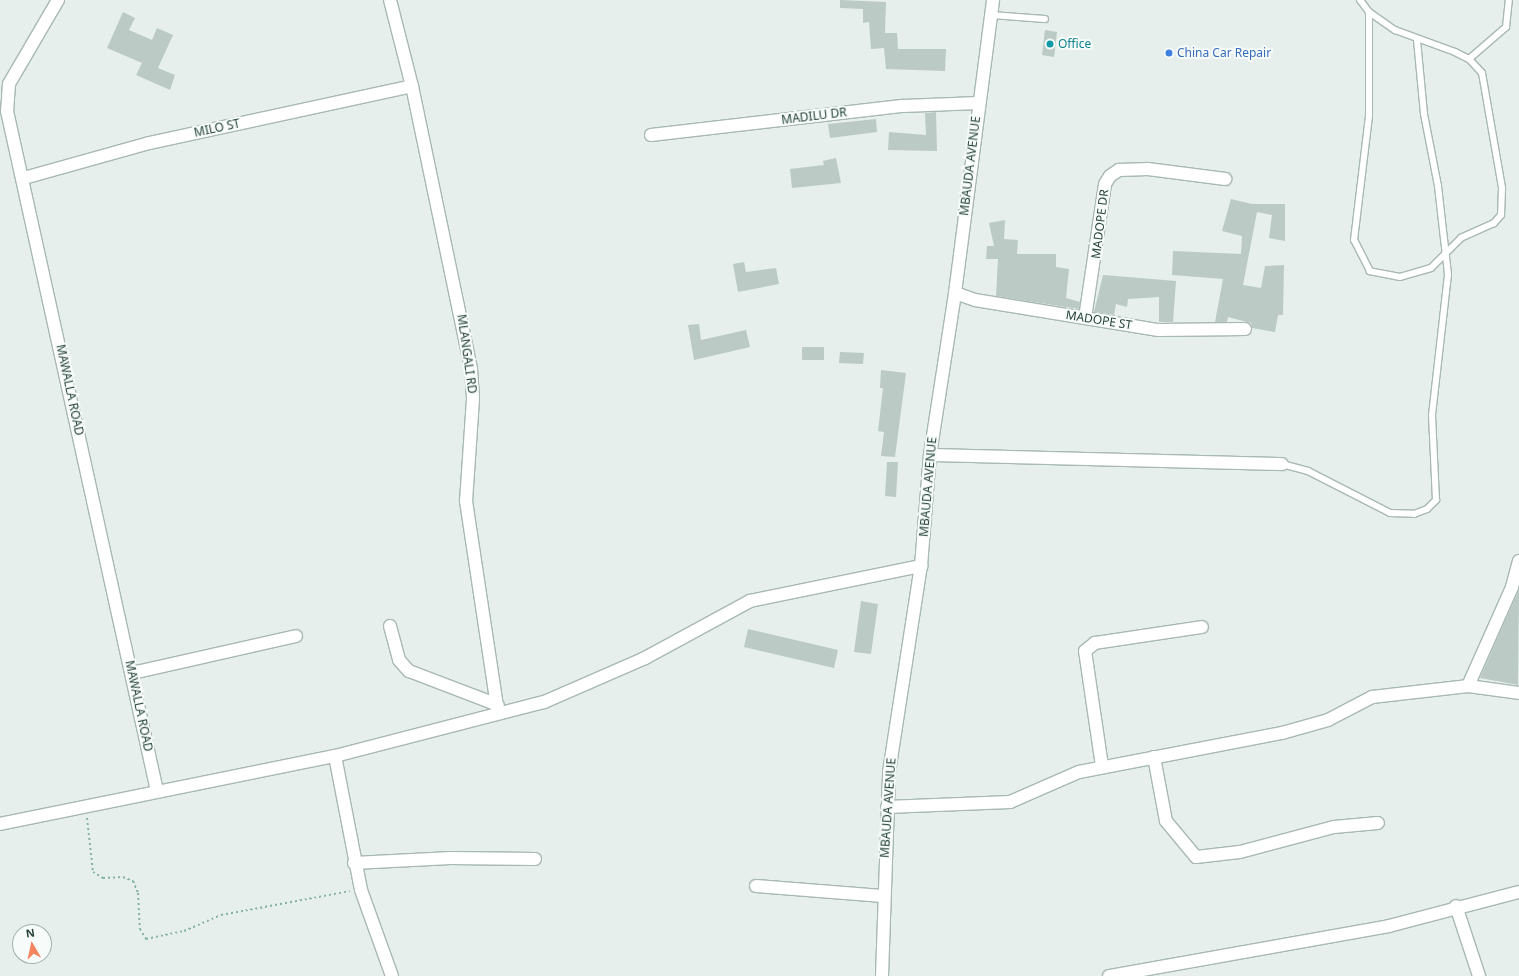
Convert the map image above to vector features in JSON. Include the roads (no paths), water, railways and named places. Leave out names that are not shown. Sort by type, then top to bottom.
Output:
[{"type":"street","name":"MAWALLA ROAD","points":[[58,0],[9,84],[7,111],[24,178],[157,791]]},
{"type":"street","name":"MLANGALI RD","points":[[390,0],[412,86],[471,369],[474,399],[466,501],[498,709]]},
{"type":"street","name":"MBAUDA AVENUE","points":[[882,976],[883,896],[889,772],[921,566],[930,455],[955,293],[978,103],[993,0]]},
{"type":"street","name":"MILO ST","points":[[24,178],[149,143],[412,86]]},
{"type":"street","name":"MADILU DR","points":[[651,135],[903,106],[978,103]]},
{"type":"street","name":"MADOPE DR","points":[[1085,318],[1105,184],[1110,176],[1119,170],[1148,169],[1225,179]]},
{"type":"street","name":"MADOPE ST","points":[[955,293],[975,300],[1174,331],[1245,329]]},
{"type":"street","points":[[930,455],[1282,464]]},
{"type":"street","points":[[1468,686],[1512,587],[1519,562]]},
{"type":"street","points":[[0,824],[87,808],[157,791],[335,756],[498,709],[586,687],[750,601],[921,566]]},
{"type":"street","points":[[390,626],[399,660],[409,672],[498,709]]},
{"type":"street","points":[[1102,766],[1085,651],[1095,643],[1202,627]]},
{"type":"street","points":[[132,673],[296,636]]},
{"type":"street","points":[[887,807],[1010,802],[1080,772],[1102,766],[1282,733],[1328,720],[1372,697],[1468,686],[1519,693]]},
{"type":"street","points":[[335,756],[354,863],[361,890],[392,976]]},
{"type":"street","points":[[1154,757],[1166,821],[1196,857],[1240,852],[1334,827],[1378,823]]},
{"type":"street","points":[[354,863],[451,858],[535,860]]},
{"type":"street","points":[[756,886],[883,896]]},
{"type":"street","points":[[1109,976],[1389,926],[1456,906],[1519,892]]},
{"type":"street","points":[[1456,906],[1479,976]]},
{"type":"lane","points":[[1360,0],[1369,12],[1417,40],[1469,59],[1484,79],[1503,204],[1501,215],[1494,223],[1461,238],[1446,251],[1431,268],[1400,277],[1370,271],[1358,252],[1354,222],[1365,171],[1369,116],[1369,12]]},
{"type":"lane","points":[[1469,59],[1506,27],[1509,0]]},
{"type":"lane","points":[[991,15],[1045,19]]},
{"type":"lane","points":[[1282,464],[1308,471],[1390,513],[1414,514],[1432,504],[1437,493],[1432,415],[1447,288],[1446,251],[1424,114],[1417,40]]},
{"type":"place","name":"Office","points":[[1050,44]]},
{"type":"place","name":"China Car Repair","points":[[1169,53]]}]
